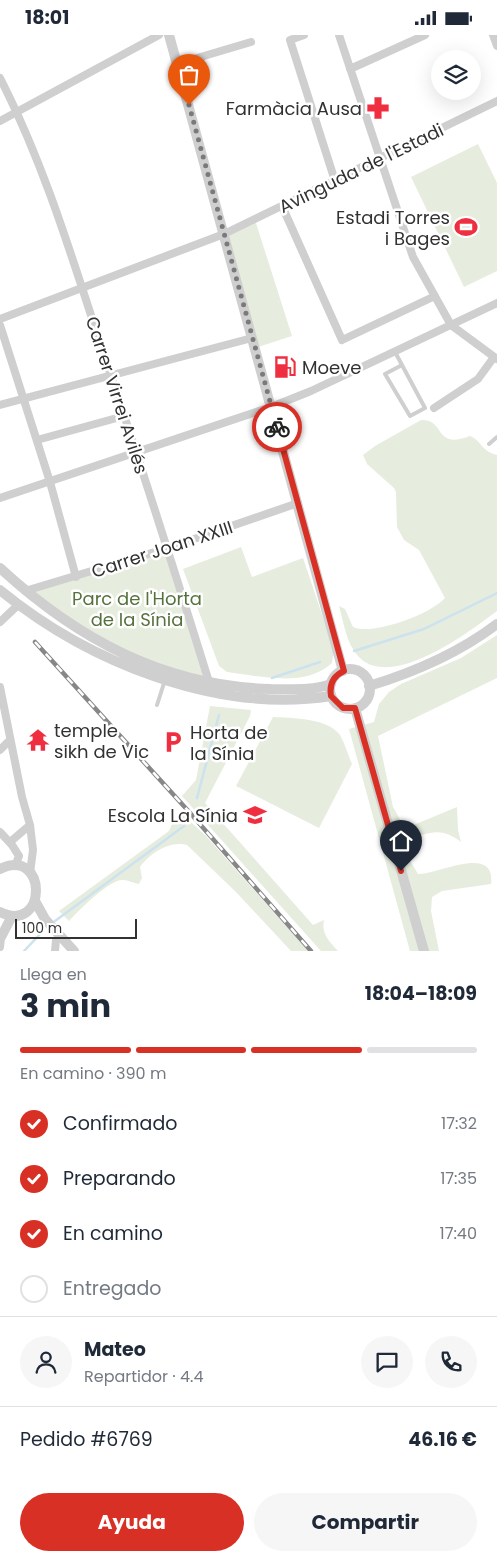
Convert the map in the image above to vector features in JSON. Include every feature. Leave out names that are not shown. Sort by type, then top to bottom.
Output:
[{"type":"street","points":[[0,121],[159,35]]},
{"type":"street","points":[[169,35],[344,671]]},
{"type":"street","points":[[304,35],[290,40],[335,181]]},
{"type":"street","points":[[339,35],[414,257],[451,325],[496,358],[478,379],[434,408]]},
{"type":"street","points":[[350,69],[425,35]]},
{"type":"street","points":[[493,35],[497,46]]},
{"type":"street","points":[[177,64],[250,43]]},
{"type":"street","name":"Carrer Virrei Avilés","points":[[0,78],[17,111],[82,287],[168,548],[209,682]]},
{"type":"street","name":"Avinguda de l'Estadi","points":[[0,319],[224,234],[497,101]]},
{"type":"street","points":[[282,206],[342,340],[435,295]]},
{"type":"street","points":[[0,498],[271,407],[311,391],[497,303]]},
{"type":"street","points":[[0,325],[50,482],[76,577]]},
{"type":"street","points":[[0,405],[110,374],[252,338]]},
{"type":"street","points":[[37,439],[124,416]]},
{"type":"street","name":"Carrer Joan XXIII","points":[[25,591],[168,548],[298,503]]},
{"type":"street","points":[[0,568],[25,591],[100,644],[156,669],[209,682],[255,688],[314,689],[331,684]]},
{"type":"street","points":[[0,590],[18,605],[84,646],[110,659],[166,680],[223,695],[298,700],[331,696]]},
{"type":"street","points":[[0,622],[18,605]]},
{"type":"street","points":[[369,686],[414,671],[441,659],[497,625]]},
{"type":"street","points":[[344,671],[357,671],[367,679],[369,686],[368,697],[355,708],[343,708],[331,696],[331,684],[338,673],[344,671]]},
{"type":"street","points":[[0,687],[30,825],[33,850],[30,873],[37,885],[35,901],[30,909],[17,915],[0,938]]},
{"type":"street","points":[[355,708],[424,951]]},
{"type":"street","points":[[0,750],[10,740]]},
{"type":"street","points":[[10,842],[30,825]]},
{"type":"street","points":[[0,832],[10,842],[19,856],[5,866]]},
{"type":"street","points":[[5,866],[30,873]]},
{"type":"street","points":[[35,901],[45,919],[74,951]]},
{"type":"street","points":[[0,912],[45,919]]},
{"type":"street","points":[[54,950],[56,940],[60,937]]},
{"type":"lane","points":[[395,352],[425,407],[410,416],[385,374],[402,365]]},
{"type":"lane","points":[[489,444],[497,437]]},
{"type":"lane","points":[[157,705],[166,680]]},
{"type":"green space","name":"Estadi Torres i Bages","points":[[478,144],[497,183],[497,271],[464,287],[411,177]]},
{"type":"green space","points":[[255,220],[292,336],[255,348],[224,234]]},
{"type":"green space","points":[[421,420],[434,424],[445,437],[450,439],[470,436],[485,449],[497,455],[497,611],[468,632],[429,655],[409,663],[389,667],[372,665],[354,651],[346,633],[339,606],[345,609],[353,627],[374,629],[415,617],[428,611],[445,598],[419,550],[404,540],[397,527],[396,492],[394,488],[367,464],[363,455],[375,446]]},
{"type":"green space","points":[[241,547],[252,577],[303,558],[334,650],[332,663],[321,671],[309,676],[296,678],[268,678],[227,672],[219,666],[183,569]]},
{"type":"green space","name":"Parc de l'Horta de la Sínia","points":[[168,548],[209,682],[100,644],[25,591]]},
{"type":"green space","points":[[497,635],[497,678],[378,736],[393,807],[401,821],[408,825],[416,824],[457,807],[458,830],[461,842],[446,834],[436,832],[415,837],[405,844],[403,849],[418,874],[475,863],[484,865],[490,872],[491,884],[442,891],[432,897],[431,911],[439,951],[410,951],[349,729],[374,722],[379,704],[389,692],[401,684],[461,658]]},
{"type":"green space","points":[[210,706],[251,710],[250,716],[205,803],[313,925],[324,920],[325,933],[338,951],[321,951],[182,796],[196,780]]},
{"type":"green space","points":[[273,717],[319,722],[334,729],[340,735],[343,742],[352,764],[319,828],[236,786]]},
{"type":"green space","points":[[183,815],[206,836],[308,951],[291,951],[236,892],[187,845],[181,844],[167,846],[149,857],[140,867],[142,878],[139,884],[127,880],[117,881],[94,896],[69,921],[59,911],[169,831],[174,820]]},
{"type":"waterway","points":[[354,651],[424,629],[497,593]]},
{"type":"waterway","points":[[272,678],[320,662]]},
{"type":"waterway","points":[[197,798],[219,715]]},
{"type":"waterway","points":[[55,921],[184,826]]},
{"type":"waterway","points":[[24,951],[43,931]]},
{"type":"railway","points":[[35,642],[191,814],[311,951]]},
{"type":"way so far","points":[[189,105],[277,427]]},
{"type":"place","name":"Farmàcia Ausa","points":[[378,108]]},
{"type":"place","name":"Estadi Torres i Bages","points":[[466,227]]},
{"type":"place","name":"Moeve","points":[[285,367]]},
{"type":"place","name":"temple sikh de Vic","points":[[38,740]]},
{"type":"place","name":"Horta de la Sínia","points":[[173,742]]},
{"type":"place","name":"Escola La Sínia","points":[[255,815]]},
{"type":"route","points":[[277,427],[344,671],[338,673],[333,678],[330,690],[331,696],[343,708],[355,708],[401,871]]}]
